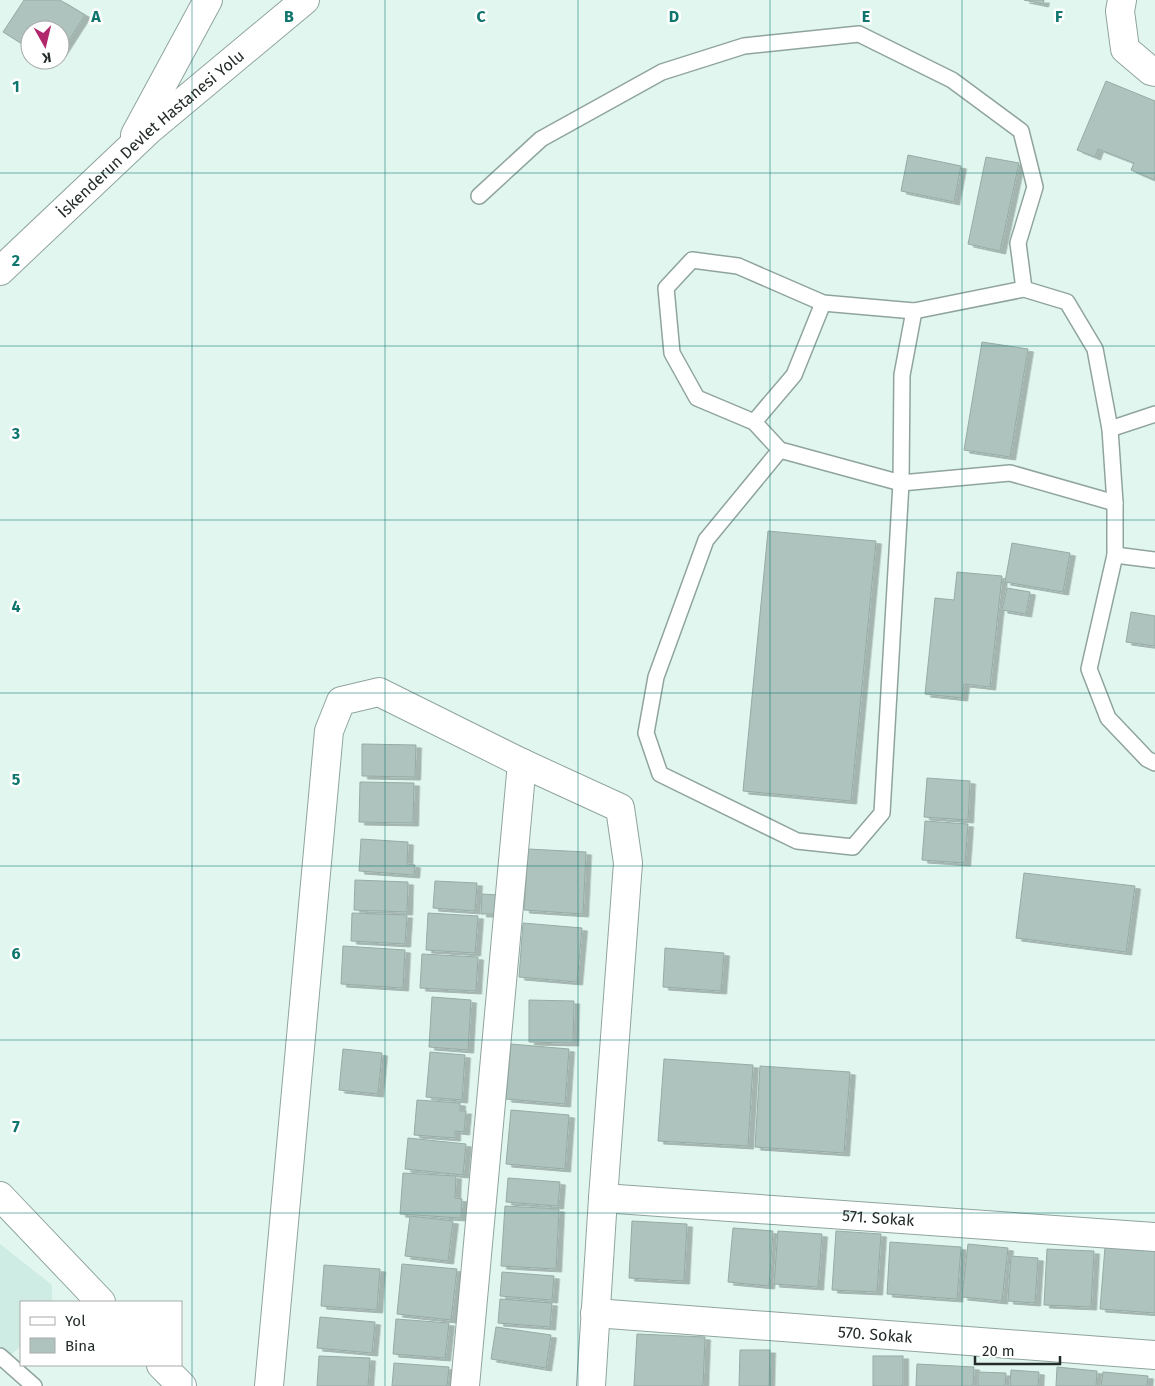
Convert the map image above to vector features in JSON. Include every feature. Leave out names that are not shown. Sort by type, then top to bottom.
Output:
[{"type":"street","points":[[125,153],[208,0]]},
{"type":"street","name":"İskenderun Devlet Hastanesi Yolu","points":[[0,271],[149,130],[305,0]]},
{"type":"street","points":[[1122,0],[1120,11],[1126,49],[1151,71],[1155,72]]},
{"type":"street","points":[[269,1386],[329,732],[341,701],[378,692],[620,808],[628,864],[602,1198],[591,1386]]},
{"type":"street","points":[[465,1386],[522,762]]},
{"type":"street","points":[[0,1196],[100,1301]]},
{"type":"street","name":"571. Sokak","points":[[602,1198],[1155,1237]]},
{"type":"street","name":"570. Sokak","points":[[595,1313],[1155,1355]]},
{"type":"street","points":[[162,1366],[182,1386]]},
{"type":"lane","points":[[479,196],[541,139],[662,72],[744,46],[859,34],[952,80],[1021,130],[1035,187],[1018,243],[1024,288]]},
{"type":"lane","points":[[1115,503],[1010,474],[901,483],[780,450],[754,422],[697,398],[672,353],[666,288],[692,260],[738,266],[823,303],[914,311],[1024,288],[1067,302],[1095,349],[1110,429],[1115,503],[1115,555],[1088,669],[1108,718],[1147,759],[1155,763]]},
{"type":"lane","points":[[754,422],[794,375],[823,303]]},
{"type":"lane","points":[[780,450],[706,540],[656,677],[646,733],[660,774],[797,841],[853,847],[882,814],[901,483],[902,375],[914,311]]},
{"type":"lane","points":[[1110,429],[1155,414]]},
{"type":"lane","points":[[1115,555],[1155,560]]},
{"type":"lane","points":[[0,1356],[34,1386]]},
{"type":"shaded area","points":[[0,1244],[52,1285],[52,1301],[20,1301],[20,1347],[0,1364]]},
{"type":"building","points":[[24,0],[60,0],[85,15],[70,38],[70,20],[20,20],[20,43],[3,32]]},
{"type":"building","points":[[1024,0],[1044,0],[1043,4]]},
{"type":"building","points":[[1106,81],[1155,101],[1154,180],[1131,170],[1134,163],[1098,149],[1095,157],[1077,150]]},
{"type":"building","points":[[908,155],[961,166],[954,202],[901,191]]},
{"type":"building","points":[[986,157],[1019,163],[1000,251],[968,244]]},
{"type":"building","points":[[982,342],[1028,349],[1010,457],[964,450]]},
{"type":"building","points":[[768,531],[876,541],[851,801],[743,791]]},
{"type":"building","points":[[1012,543],[1070,553],[1063,592],[1005,582]]},
{"type":"building","points":[[957,572],[1002,576],[990,687],[964,684],[962,698],[925,694],[935,598],[954,600]]},
{"type":"building","points":[[1007,588],[1030,592],[1026,614],[1002,610]]},
{"type":"building","points":[[1131,612],[1155,616],[1155,646],[1126,642]]},
{"type":"building","points":[[362,744],[416,745],[415,777],[362,776]]},
{"type":"building","points":[[927,778],[970,781],[968,820],[924,817]]},
{"type":"building","points":[[360,782],[414,783],[413,823],[359,822]]},
{"type":"building","points":[[925,821],[968,824],[965,863],[922,860]]},
{"type":"building","points":[[361,839],[408,842],[407,864],[415,865],[414,875],[359,871]]},
{"type":"building","points":[[528,849],[586,852],[583,914],[524,910]]},
{"type":"building","points":[[1024,873],[1135,886],[1126,952],[1016,938]]},
{"type":"building","points":[[355,880],[408,882],[407,912],[354,910]]},
{"type":"building","points":[[435,881],[477,883],[475,911],[433,908]]},
{"type":"building","points":[[482,894],[499,895],[499,914],[481,914]]},
{"type":"building","points":[[352,913],[407,915],[405,944],[351,941]]},
{"type":"building","points":[[428,913],[478,916],[475,953],[426,950]]},
{"type":"building","points":[[523,923],[582,928],[577,982],[519,977]]},
{"type":"building","points":[[343,946],[405,950],[403,988],[341,984]]},
{"type":"building","points":[[665,948],[724,953],[721,991],[663,987]]},
{"type":"building","points":[[422,954],[478,957],[476,991],[420,988]]},
{"type":"building","points":[[432,997],[471,1000],[468,1050],[429,1047]]},
{"type":"building","points":[[529,1000],[574,1001],[573,1043],[529,1042]]},
{"type":"building","points":[[511,1044],[569,1049],[565,1104],[506,1099]]},
{"type":"building","points":[[343,1049],[382,1053],[378,1094],[339,1090]]},
{"type":"building","points":[[430,1052],[465,1055],[462,1100],[426,1097]]},
{"type":"building","points":[[664,1059],[753,1065],[748,1146],[658,1141]]},
{"type":"building","points":[[760,1066],[850,1072],[844,1153],[755,1147]]},
{"type":"building","points":[[417,1100],[460,1103],[460,1111],[466,1111],[464,1132],[455,1131],[455,1138],[414,1135]]},
{"type":"building","points":[[511,1110],[569,1115],[565,1169],[506,1164]]},
{"type":"building","points":[[408,1138],[466,1144],[463,1175],[405,1169]]},
{"type":"building","points":[[403,1173],[456,1176],[455,1198],[462,1199],[461,1218],[400,1214]]},
{"type":"building","points":[[508,1178],[560,1182],[558,1206],[506,1202]]},
{"type":"building","points":[[505,1206],[559,1209],[556,1269],[501,1266]]},
{"type":"building","points":[[410,1216],[453,1221],[448,1261],[405,1256]]},
{"type":"building","points":[[632,1221],[687,1224],[684,1281],[629,1278]]},
{"type":"building","points":[[733,1228],[773,1231],[769,1286],[728,1282]]},
{"type":"building","points":[[778,1231],[822,1234],[818,1287],[774,1284]]},
{"type":"building","points":[[836,1231],[881,1234],[877,1292],[832,1290]]},
{"type":"building","points":[[890,1242],[961,1247],[957,1299],[887,1294]]},
{"type":"building","points":[[968,1244],[1008,1248],[1002,1301],[962,1297]]},
{"type":"building","points":[[1105,1247],[1155,1250],[1155,1313],[1100,1309]]},
{"type":"building","points":[[1047,1249],[1094,1251],[1091,1307],[1044,1305]]},
{"type":"building","points":[[1011,1256],[1038,1258],[1035,1303],[1008,1301]]},
{"type":"building","points":[[402,1264],[457,1269],[451,1320],[397,1314]]},
{"type":"building","points":[[324,1265],[380,1269],[377,1310],[321,1306]]},
{"type":"building","points":[[502,1272],[554,1276],[552,1300],[500,1296]]},
{"type":"building","points":[[500,1299],[552,1303],[550,1327],[498,1323]]},
{"type":"building","points":[[320,1317],[375,1322],[372,1353],[317,1348]]},
{"type":"building","points":[[396,1319],[449,1323],[445,1358],[393,1354]]},
{"type":"building","points":[[496,1327],[551,1335],[546,1368],[491,1359]]},
{"type":"building","points":[[637,1334],[705,1337],[703,1386],[634,1386]]},
{"type":"building","points":[[740,1350],[770,1350],[769,1386],[739,1386]]},
{"type":"building","points":[[319,1356],[370,1358],[368,1386],[317,1386]]},
{"type":"building","points":[[873,1356],[903,1356],[903,1386],[873,1386]]},
{"type":"building","points":[[394,1363],[449,1367],[447,1386],[392,1386]]},
{"type":"building","points":[[917,1364],[974,1367],[973,1386],[916,1386]]},
{"type":"building","points":[[1057,1367],[1097,1371],[1096,1386],[1056,1386]]},
{"type":"building","points":[[1011,1370],[1039,1372],[1038,1386],[1010,1386]]},
{"type":"building","points":[[978,1372],[1006,1373],[1005,1386],[978,1386]]},
{"type":"building","points":[[1103,1372],[1148,1376],[1147,1386],[1101,1386]]}]
